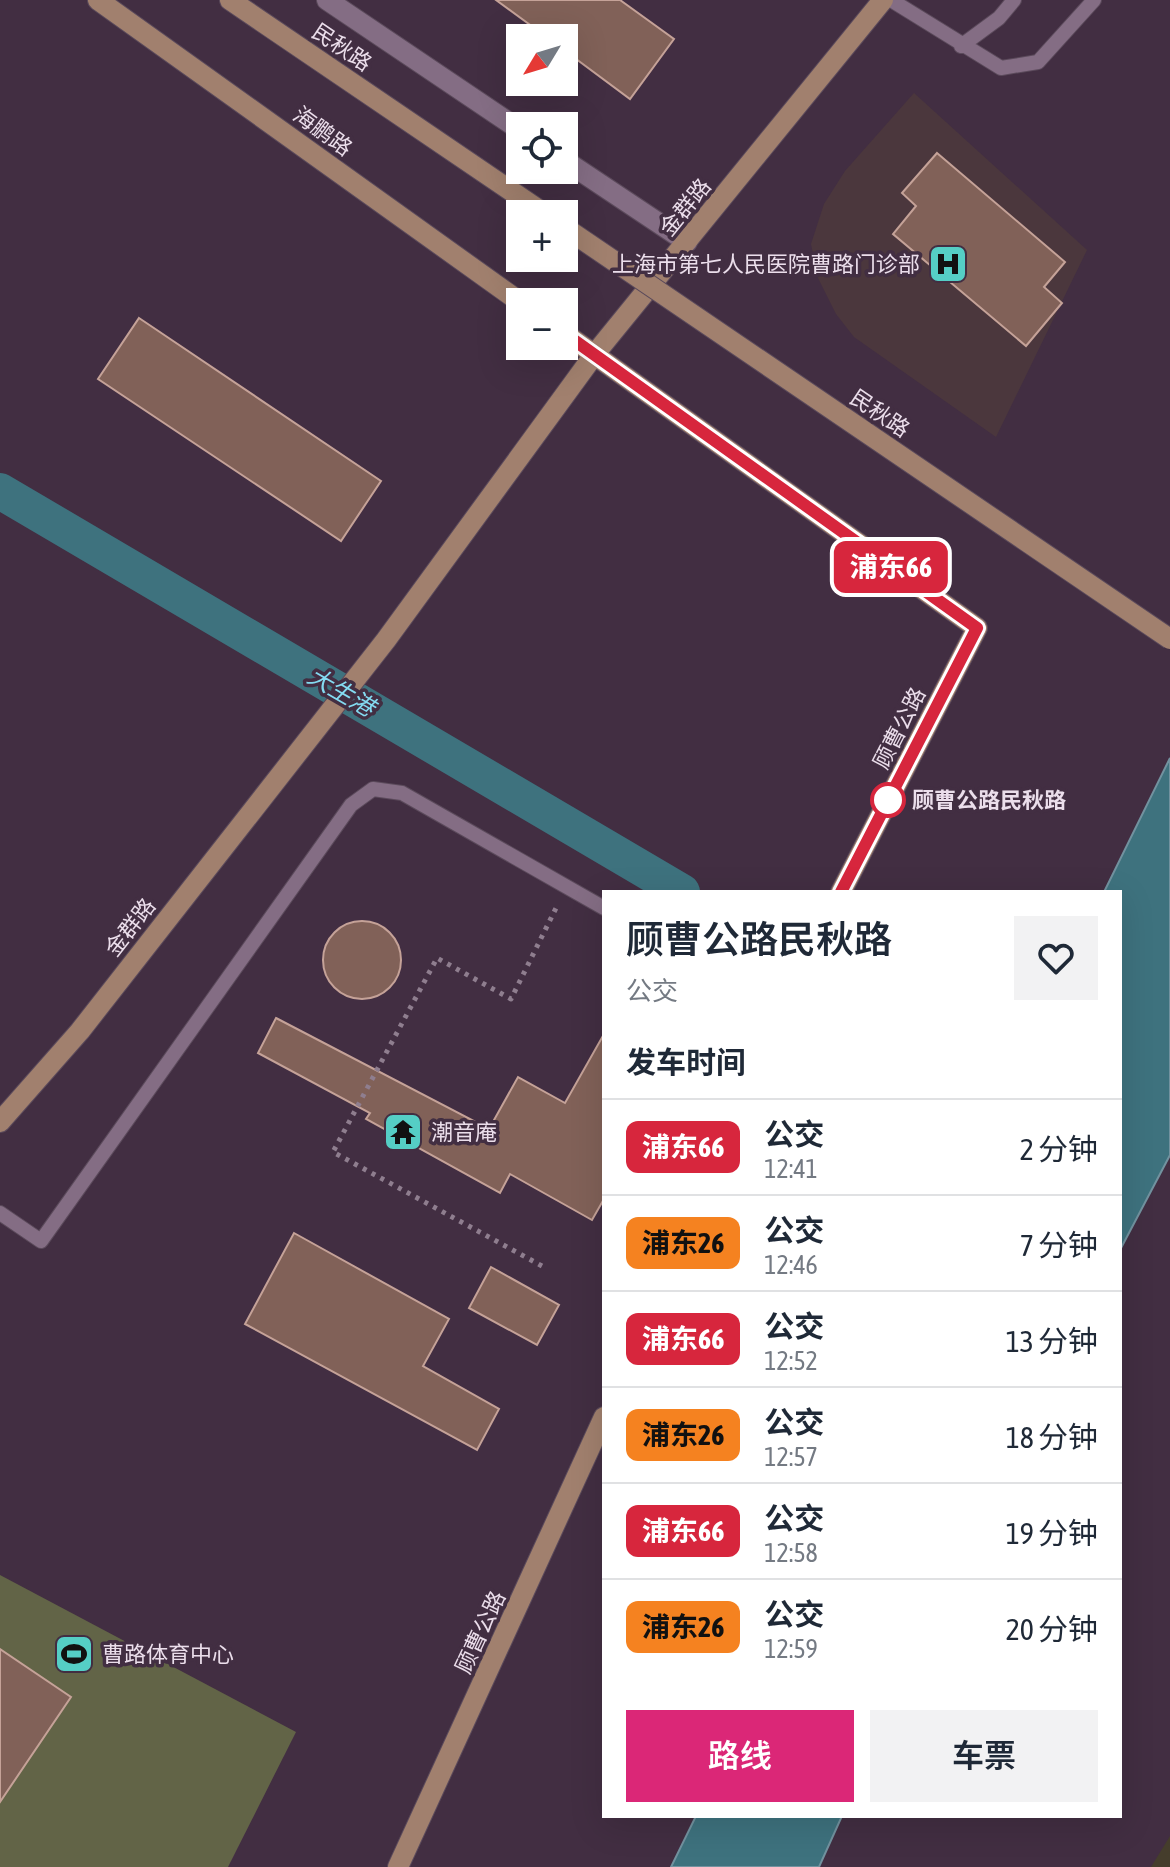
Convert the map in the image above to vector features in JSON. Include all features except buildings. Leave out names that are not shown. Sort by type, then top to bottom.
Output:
[{"type":"street","name":"海鹏路","points":[[98,0],[506,292]]},
{"type":"street","name":"民秋路","points":[[230,0],[524,200]]},
{"type":"street","points":[[327,0],[506,121]]},
{"type":"street","name":"金群路","points":[[0,1122],[80,1031],[386,640],[594,355],[883,0]]},
{"type":"street","points":[[578,169],[687,242]]},
{"type":"street","name":"民秋路","points":[[578,237],[1170,639]]},
{"type":"street","points":[[578,343],[594,355]]},
{"type":"street","name":"顾曹公路","points":[[594,355],[977,628],[843,890]]},
{"type":"street","name":"顾曹公路","points":[[398,1867],[602,1421]]},
{"type":"lane","points":[[891,0],[1001,68],[1038,62],[1094,0]]},
{"type":"lane","points":[[961,46],[999,18],[1014,0]]},
{"type":"lane","points":[[0,1213],[41,1241],[351,805],[373,789],[402,793],[602,907]]},
{"type":"path","points":[[542,1266],[333,1152],[437,958],[511,999],[566,887]]},
{"type":"shaded area","name":"上海市第七人民医院曹路门诊部","points":[[914,93],[1087,250],[996,437],[854,337],[836,314],[818,278],[811,244],[824,204],[845,171]]},
{"type":"shaded area","points":[[1170,1836],[1170,1867],[1151,1867]]},
{"type":"green space","name":"曹路体育中心","points":[[0,1575],[296,1732],[228,1867],[0,1867]]},
{"type":"water","points":[[1170,758],[1170,1155],[1122,1246],[1122,890],[1105,890]]},
{"type":"water","points":[[695,1818],[841,1818],[819,1867],[671,1867]]},
{"type":"waterway","name":"大生港","points":[[0,491],[679,890]]},
{"type":"bus line","name":"浦东66","points":[[578,343],[977,628],[842,890]]},
{"type":"place","name":"上海市第七人民医院曹路门诊部","points":[[948,264]]},
{"type":"place","name":"顾曹公路民秋路","points":[[888,800]]},
{"type":"place","name":"潮音庵","points":[[403,1132]]},
{"type":"place","name":"曹路体育中心","points":[[74,1654]]}]
